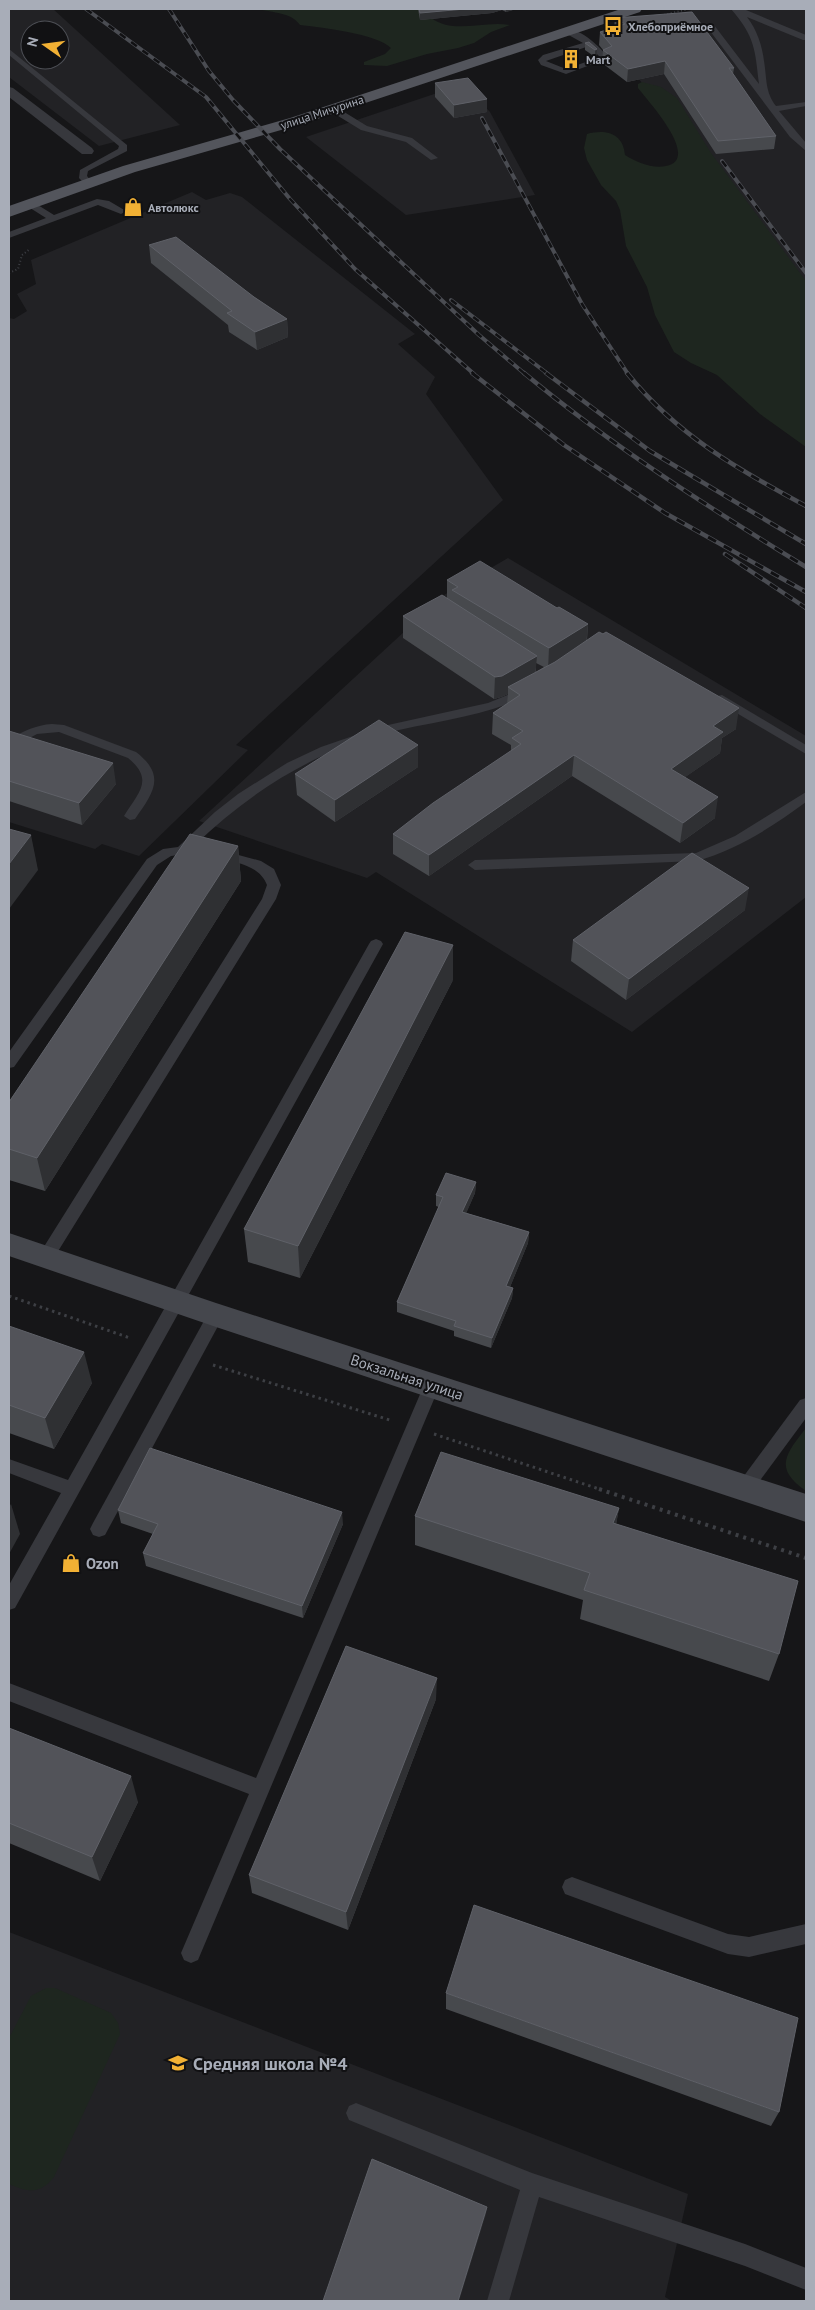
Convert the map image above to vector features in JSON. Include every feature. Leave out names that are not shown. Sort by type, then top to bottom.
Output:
[{"type":"main road","name":"улица Мичурина","points":[[9,212],[166,157],[333,109],[635,9]]},
{"type":"main road","name":"Вокзальная улица","points":[[9,1244],[216,1315],[806,1508]]},
{"type":"street","points":[[9,91],[87,151]]},
{"type":"lane","points":[[735,9],[766,24],[806,38]]},
{"type":"lane","points":[[735,9],[749,22],[755,38],[764,96]]},
{"type":"lane","points":[[711,27],[806,148]]},
{"type":"lane","points":[[568,31],[590,43],[605,58],[580,64],[562,72],[542,60],[546,56],[564,54],[590,43]]},
{"type":"lane","points":[[9,51],[123,145],[124,149],[121,151],[84,170],[82,176],[89,183]]},
{"type":"lane","points":[[774,109],[806,104]]},
{"type":"lane","points":[[333,109],[364,128],[409,140],[434,158]]},
{"type":"lane","points":[[9,236],[97,202],[106,203],[121,211]]},
{"type":"lane","points":[[30,204],[54,218]]},
{"type":"lane","points":[[182,849],[242,797],[278,774],[317,754],[379,730],[492,706],[518,696],[536,685]]},
{"type":"lane","points":[[714,694],[806,750]]},
{"type":"lane","points":[[9,745],[32,731],[52,727],[60,728],[132,755],[145,765],[150,778],[148,788],[130,816]]},
{"type":"lane","points":[[475,865],[696,857],[744,839],[806,796]]},
{"type":"lane","points":[[9,1062],[152,862],[168,852],[182,849],[201,849],[256,864],[269,872],[274,885],[269,899],[46,1258]]},
{"type":"lane","points":[[9,1602],[376,944]]},
{"type":"lane","points":[[98,1529],[216,1315]]},
{"type":"lane","points":[[191,1953],[432,1385]]},
{"type":"lane","points":[[744,1489],[806,1405]]},
{"type":"lane","points":[[9,1466],[72,1489]]},
{"type":"lane","points":[[9,1692],[260,1789]]},
{"type":"lane","points":[[572,1887],[728,1944],[749,1947],[806,1934]]},
{"type":"lane","points":[[356,2113],[532,2184],[745,2255],[806,2279]]},
{"type":"lane","points":[[498,2301],[532,2184]]},
{"type":"path","points":[[9,1296],[151,1345]]},
{"type":"path","points":[[192,1358],[415,1428],[806,1558]]},
{"type":"shaded area","points":[[9,9],[53,9],[65,20],[20,20],[20,70],[70,70],[70,25],[180,125],[99,146],[9,77]]},
{"type":"shaded area","points":[[258,9],[440,9],[431,18],[450,26],[510,25],[491,32],[474,43],[458,48],[427,54],[387,66],[364,65],[364,62],[385,54],[391,48],[384,43],[361,35],[334,29],[300,25],[287,15]]},
{"type":"shaded area","points":[[696,9],[806,9],[806,307],[639,79],[627,74],[600,36],[603,32]]},
{"type":"shaded area","points":[[642,82],[661,87],[677,98],[711,153],[806,281],[806,447],[760,414],[717,375],[691,363],[674,352],[655,315],[647,287],[626,246],[620,210],[616,201],[601,185],[587,160],[584,148],[587,134],[601,132],[617,137],[624,148],[625,155],[639,162],[661,167],[676,161],[678,153],[675,141],[660,116],[638,88],[638,84]]},
{"type":"shaded area","points":[[464,84],[490,112],[535,195],[406,215],[306,137]]},
{"type":"shaded area","points":[[192,192],[206,200],[230,193],[242,197],[415,334],[398,344],[435,377],[426,394],[503,500],[236,745],[248,750],[139,856],[102,844],[95,849],[9,822],[9,318],[14,319],[27,311],[17,294],[36,284],[31,260]]},
{"type":"shaded area","points":[[508,558],[806,736],[806,897],[632,1032],[376,872],[367,878],[199,821],[444,595]]},
{"type":"shaded area","points":[[806,1428],[806,1491],[789,1475],[786,1461],[793,1446]]},
{"type":"shaded area","name":"Средняя школа №4","points":[[9,1932],[688,2194],[665,2297],[672,2301],[9,2301]]},
{"type":"shaded area","points":[[46,1988],[55,1988],[111,2013],[118,2023],[120,2034],[54,2177],[44,2187],[27,2190],[9,2184],[9,2038],[31,1996]]},
{"type":"building","points":[[419,9],[465,9],[420,13]]},
{"type":"building","points":[[692,12],[734,68],[729,68],[776,136],[718,141],[665,61],[628,69],[603,50],[612,46],[600,32],[625,24],[615,18]]},
{"type":"building","points":[[589,42],[597,49],[595,50],[585,43]]},
{"type":"building","points":[[468,78],[487,99],[454,105],[435,83]]},
{"type":"building","points":[[176,237],[254,297],[287,319],[255,332],[227,313],[232,311],[149,245]]},
{"type":"building","points":[[480,561],[557,608],[559,607],[588,624],[549,648],[452,590],[458,587],[447,580]]},
{"type":"building","points":[[442,595],[537,656],[502,676],[495,677],[403,616]]},
{"type":"building","points":[[599,632],[603,634],[606,632],[739,708],[713,726],[723,732],[671,769],[718,797],[683,823],[574,755],[429,855],[393,834],[433,803],[521,744],[512,738],[523,731],[493,713],[520,695],[508,687],[555,662]]},
{"type":"building","points":[[379,720],[418,745],[335,800],[295,774]]},
{"type":"building","points":[[9,731],[113,763],[79,803],[9,781]]},
{"type":"building","points":[[9,829],[31,835],[9,864]]},
{"type":"building","points":[[190,834],[238,846],[37,1158],[9,1149],[9,1102]]},
{"type":"building","points":[[692,853],[749,888],[629,979],[573,940]]},
{"type":"building","points":[[405,932],[453,945],[298,1246],[244,1229]]},
{"type":"building","points":[[446,1173],[476,1182],[462,1212],[529,1232],[506,1286],[513,1288],[492,1338],[454,1326],[456,1321],[397,1302],[443,1197],[436,1195]]},
{"type":"building","points":[[9,1326],[84,1352],[45,1418],[9,1405]]},
{"type":"building","points":[[150,1448],[342,1512],[302,1606],[143,1553],[158,1524],[118,1510]]},
{"type":"building","points":[[441,1452],[619,1508],[613,1523],[798,1581],[779,1654],[584,1590],[590,1573],[415,1516]]},
{"type":"building","points":[[346,1646],[437,1678],[346,1912],[249,1875]]},
{"type":"building","points":[[9,1728],[131,1776],[92,1857],[9,1823]]},
{"type":"building","points":[[474,1905],[798,2018],[779,2112],[446,1993]]},
{"type":"building","points":[[372,2159],[487,2207],[458,2301],[323,2301]]},
{"type":"railway","points":[[86,9],[206,97],[290,199],[355,269],[474,374]]},
{"type":"railway","points":[[169,9],[209,71],[233,100],[280,149],[479,335],[525,374]]},
{"type":"railway","points":[[482,118],[582,304],[628,374]]},
{"type":"railway","points":[[722,161],[806,273]]},
{"type":"railway","points":[[451,300],[548,374]]},
{"type":"railway","points":[[472,373],[564,445],[665,513],[806,592]]},
{"type":"railway","points":[[524,373],[626,451],[733,522],[806,567]]},
{"type":"railway","points":[[546,373],[650,451],[806,544]]},
{"type":"railway","points":[[627,373],[646,395],[687,433],[732,464],[806,506]]},
{"type":"railway","points":[[725,554],[806,608]]},
{"type":"place","name":"Хлебоприёмное","points":[[613,26]]},
{"type":"place","name":"Mart","points":[[571,59]]},
{"type":"place","name":"Автолюкс","points":[[133,207]]},
{"type":"place","name":"Ozon","points":[[71,1563]]},
{"type":"place","name":"Средняя школа №4","points":[[178,2063]]}]
